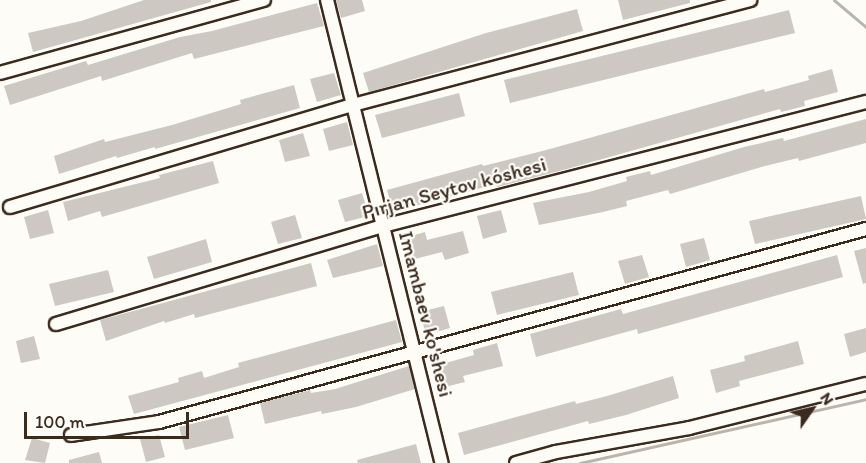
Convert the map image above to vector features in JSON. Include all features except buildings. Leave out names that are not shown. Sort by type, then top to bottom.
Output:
[{"type":"street","points":[[0,74],[264,0]]},
{"type":"street","name":"Imambaev ko'shesi","points":[[327,0],[442,463]]},
{"type":"street","points":[[10,207],[353,105],[750,0]]},
{"type":"street","name":"Pırjan Seytov kóshesi","points":[[56,324],[383,226],[866,102]]},
{"type":"street","points":[[71,435],[159,422],[866,229]]},
{"type":"street","points":[[516,463],[556,452],[689,428],[866,384]]},
{"type":"waterway","points":[[834,0],[866,27]]},
{"type":"waterway","points":[[580,463],[866,399]]}]
